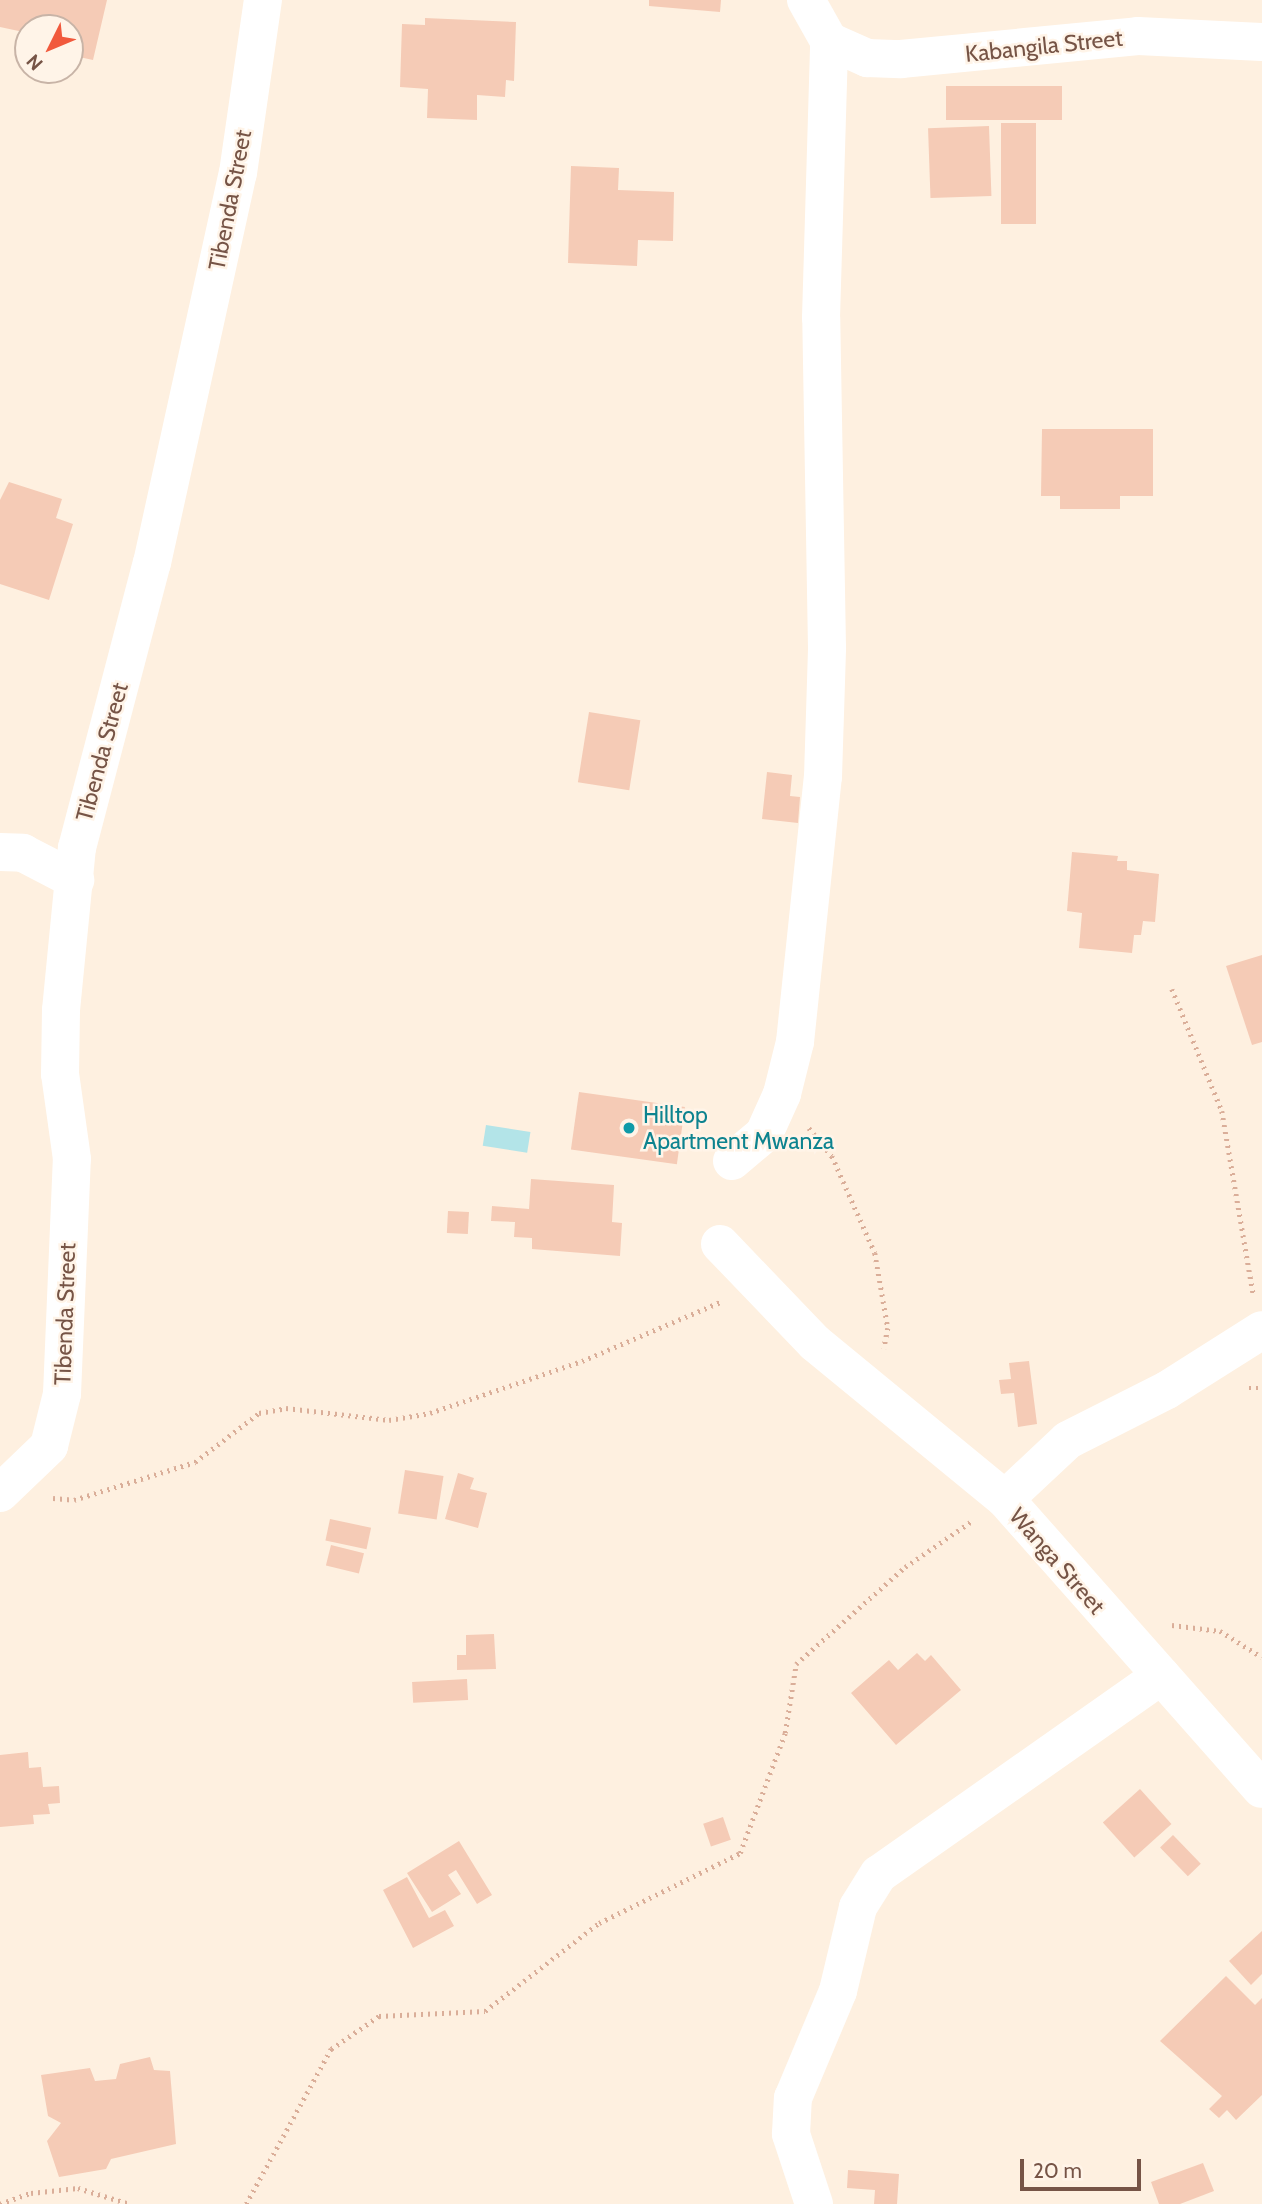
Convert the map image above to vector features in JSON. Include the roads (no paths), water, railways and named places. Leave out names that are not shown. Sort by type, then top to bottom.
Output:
[{"type":"street","name":"Tibenda Street","points":[[4,1493],[49,1446],[62,1394],[72,1159],[60,1074],[61,1010],[77,848],[152,563],[239,173],[262,0]]},
{"type":"street","points":[[732,1161],[764,1134],[782,1094],[795,1042],[823,777],[827,648],[821,318],[829,41],[806,0]]},
{"type":"street","name":"Kabangila Street","points":[[829,41],[867,58],[901,59],[1138,36],[1262,42]]},
{"type":"street","points":[[0,852],[23,853],[75,880]]},
{"type":"street","points":[[720,1244],[761,1283],[815,1343],[1004,1499]]},
{"type":"street","name":"Wanga Street","points":[[1257,1333],[1167,1390],[1068,1440],[1004,1499],[1262,1789]]},
{"type":"street","points":[[814,2204],[791,2134],[793,2098],[838,1991],[858,1907],[879,1874],[1161,1676]]},
{"type":"water","points":[[486,1125],[530,1132],[527,1153],[483,1146]]},
{"type":"place","name":"Hilltop Apartment Mwanza","points":[[629,1128]]}]
